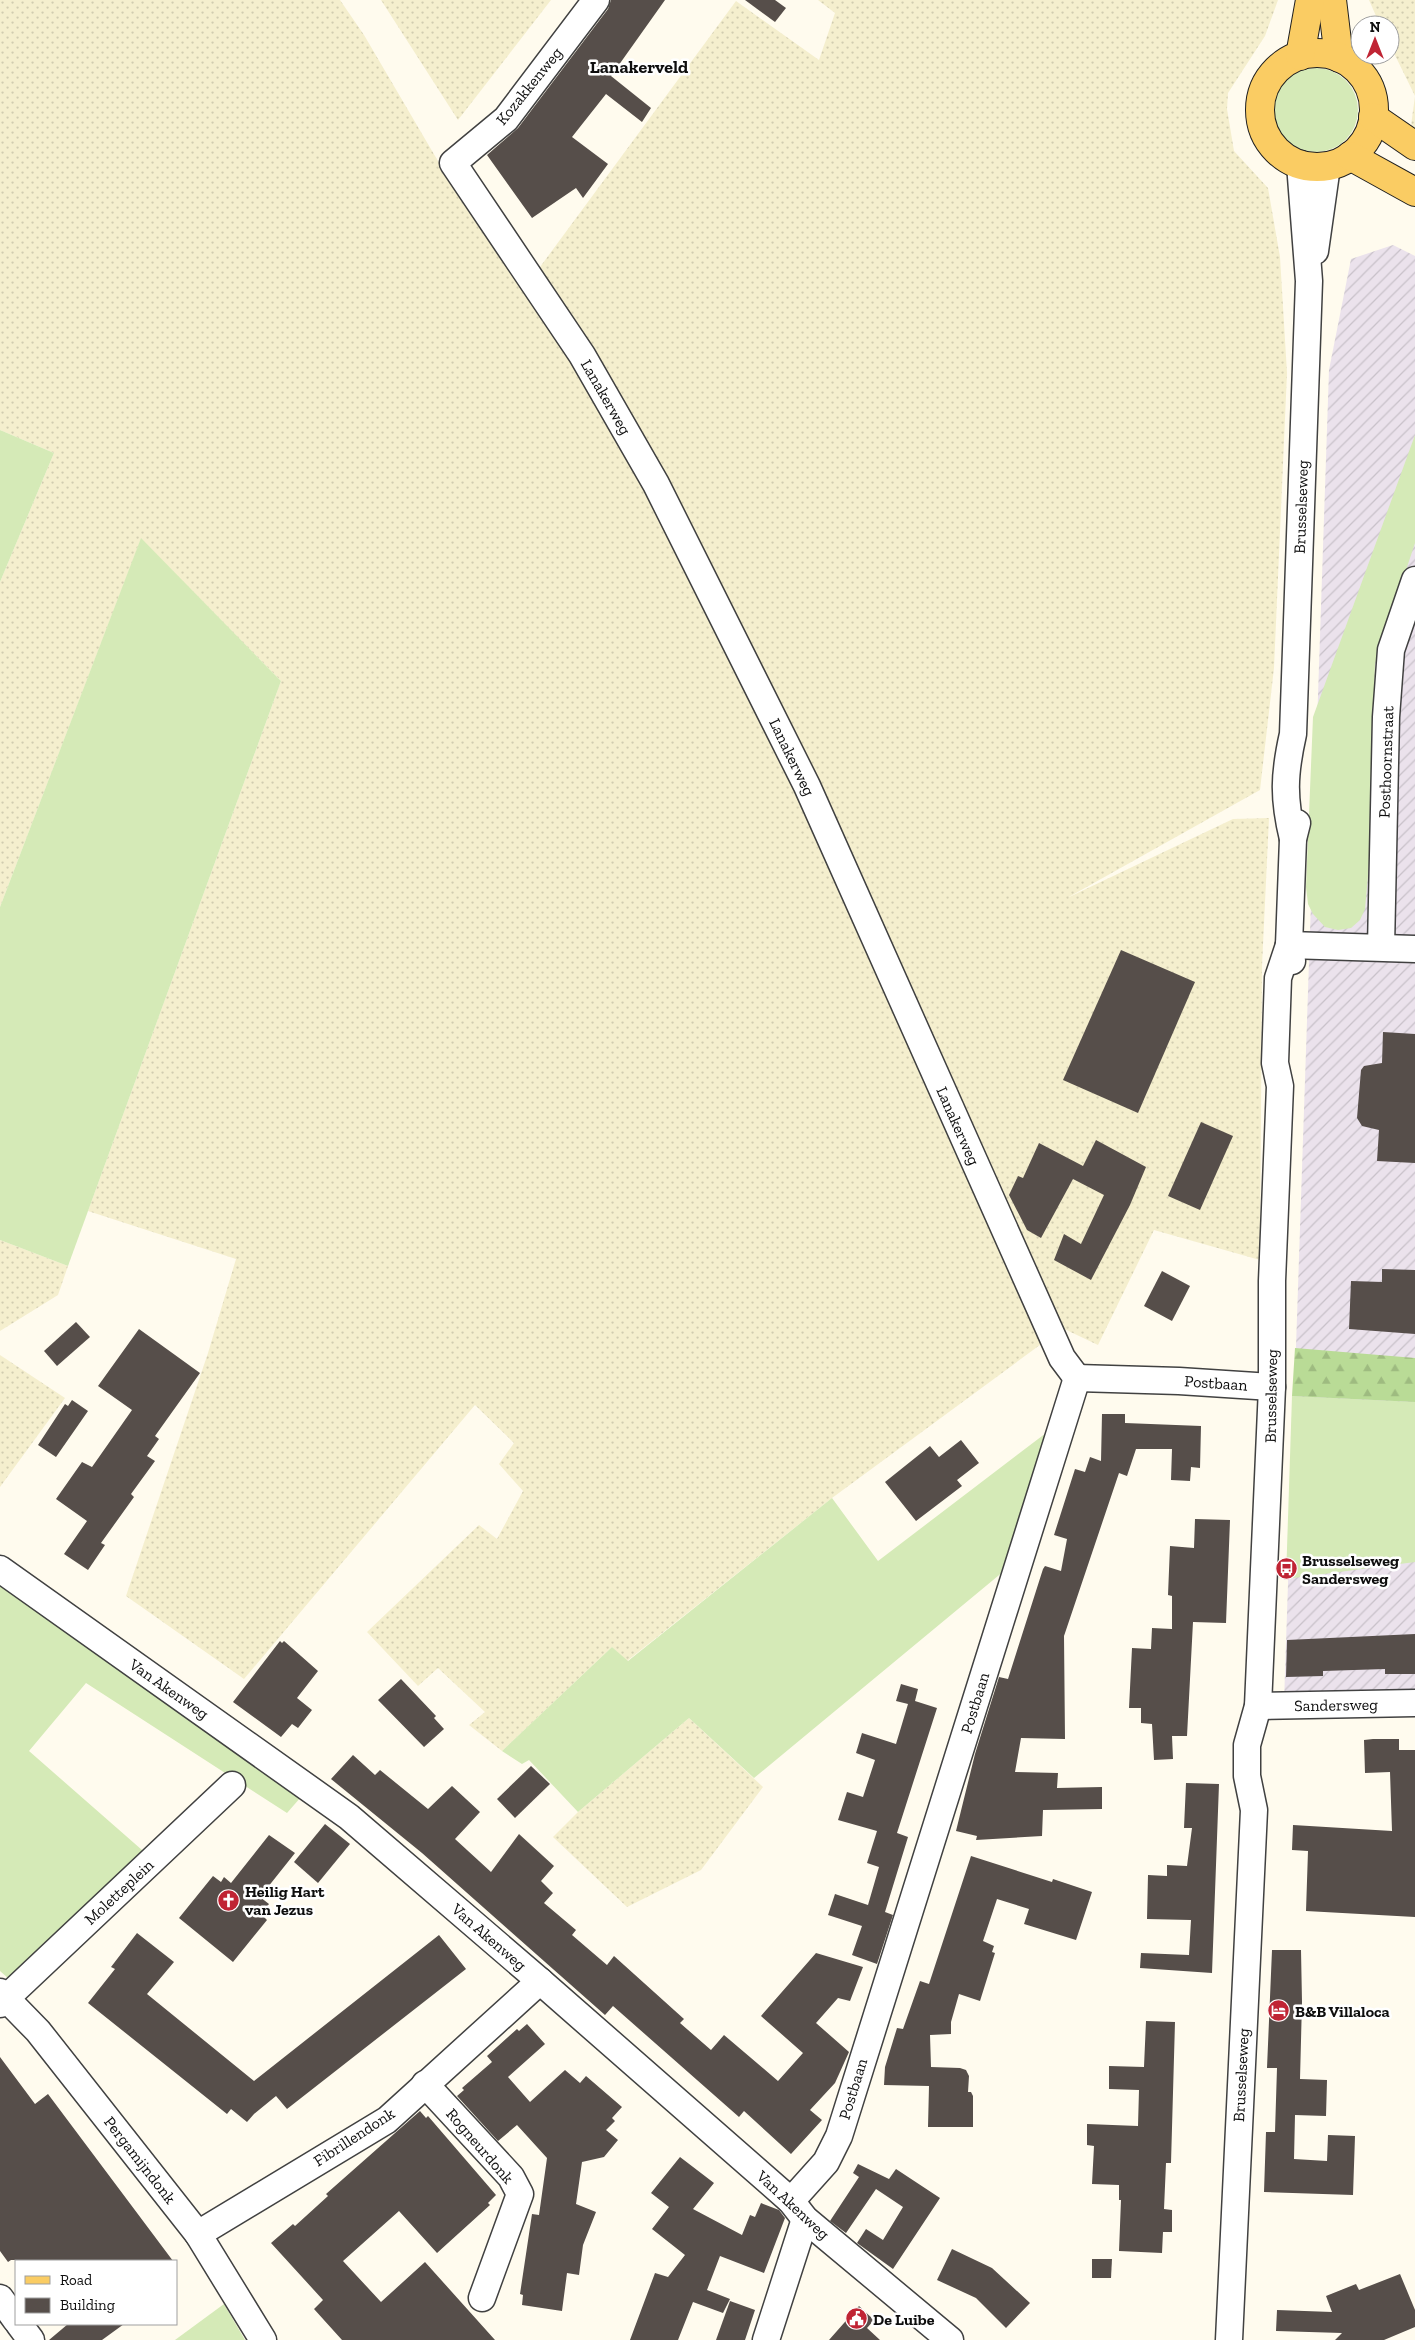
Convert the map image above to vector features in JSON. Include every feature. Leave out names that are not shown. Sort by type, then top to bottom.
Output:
[{"type":"main road","points":[[1300,56],[1310,0]]},
{"type":"main road","points":[[1332,0],[1339,58]]},
{"type":"main road","points":[[1339,161],[1366,139],[1373,117],[1372,98],[1366,82],[1354,67],[1339,58],[1320,53],[1300,56],[1290,60],[1274,72],[1263,90],[1260,110],[1263,130],[1274,148],[1281,155],[1300,164],[1339,161],[1415,192]]},
{"type":"main road","points":[[1373,117],[1415,146]]},
{"type":"street","name":"Kozakkenweg","points":[[453,163],[506,119],[596,0]]},
{"type":"street","name":"Brusselseweg","points":[[1308,281],[1319,231],[1339,161]]},
{"type":"street","name":"Lanakerweg","points":[[453,163],[582,355],[656,484],[807,786],[1062,1358],[1077,1378]]},
{"type":"street","name":"Brusselseweg","points":[[1229,2340],[1254,1810],[1247,1776],[1247,1745],[1258,1706],[1272,1387],[1273,1251],[1280,1086],[1276,1063],[1278,978],[1288,945],[1293,838],[1300,810],[1300,764],[1293,734],[1308,281],[1300,164]]},
{"type":"street","name":"Posthoornstraat","points":[[1381,947],[1386,717],[1391,650],[1415,580]]},
{"type":"street","points":[[1288,945],[1415,949]]},
{"type":"street","name":"Postbaan","points":[[766,2340],[798,2210],[839,2136],[1077,1378],[1179,1380],[1272,1387]]},
{"type":"street","name":"Van Akenweg","points":[[0,1568],[349,1817],[540,1981],[798,2210],[950,2340]]},
{"type":"street","name":"Sandersweg","points":[[1258,1706],[1415,1703]]},
{"type":"street","name":"Moletteplein","points":[[2,1998],[232,1785]]},
{"type":"street","name":"Fibrillendonk","points":[[198,2234],[387,2120],[540,1981]]},
{"type":"street","name":"Pergamijndonk","points":[[2,1998],[38,2031],[198,2234],[263,2340]]},
{"type":"street","name":"Rogneurdonk","points":[[425,2084],[511,2177],[520,2194],[482,2298]]},
{"type":"street","points":[[0,2298],[15,2319]]},
{"type":"street","points":[[20,2325],[31,2340]]},
{"type":"shaded area","points":[[0,0],[340,0],[364,35],[445,173],[574,361],[648,491],[798,793],[956,1155],[990,1220],[1044,1342],[832,1498],[627,1661],[612,1647],[502,1751],[469,1725],[485,1712],[438,1668],[418,1686],[367,1632],[479,1525],[497,1539],[523,1491],[499,1464],[514,1443],[475,1405],[244,1679],[126,1596],[208,1353],[236,1259],[88,1211],[281,681],[141,539],[0,907],[0,582],[54,453],[0,430]]},
{"type":"shaded area","points":[[381,0],[551,0],[458,120]]},
{"type":"shaded area","points":[[818,0],[1278,0],[1265,36],[1228,93],[1227,109],[1234,151],[1268,188],[1280,257],[1287,373],[1274,668],[1260,790],[1067,898],[1233,819],[1269,818],[1262,966],[1260,1260],[1154,1230],[1098,1345],[1058,1326],[664,477],[540,267],[736,1],[819,60],[835,13]]},
{"type":"shaded area","points":[[1369,0],[1415,0],[1415,96],[1400,65],[1400,15],[1376,15]]},
{"type":"shaded area","points":[[1415,96],[1415,137],[1410,133]]},
{"type":"shaded area","points":[[1393,245],[1415,256],[1415,1697],[1284,1702],[1329,370],[1351,259]]},
{"type":"shaded area","points":[[0,1240],[68,1266],[58,1295],[0,1331]]},
{"type":"shaded area","points":[[0,1355],[65,1398],[0,1487]]},
{"type":"shaded area","points":[[689,1718],[763,1787],[701,1870],[627,1907],[553,1837],[578,1812]]},
{"type":"green space","points":[[1316,68],[1332,71],[1346,80],[1355,94],[1358,110],[1355,126],[1346,140],[1332,149],[1316,152],[1300,149],[1286,140],[1277,126],[1274,110],[1277,94],[1286,80],[1300,71]]},
{"type":"green space","points":[[0,430],[54,453],[0,582]]},
{"type":"green space","points":[[1415,435],[1415,543],[1375,664],[1370,854],[1365,909],[1360,920],[1351,928],[1338,930],[1325,927],[1313,914],[1308,904],[1306,887],[1313,717]]},
{"type":"green space","points":[[141,538],[281,681],[68,1266],[0,1240],[0,907]]},
{"type":"green space","points":[[1295,1348],[1415,1358],[1415,1402],[1292,1396]]},
{"type":"green space","points":[[1292,1396],[1415,1402],[1415,1562],[1286,1579]]},
{"type":"green space","points":[[1046,1433],[1004,1571],[754,1778],[689,1718],[578,1812],[529,1760],[522,1764],[502,1751],[612,1647],[628,1661],[832,1498],[878,1561]]},
{"type":"green space","points":[[0,1583],[301,1797],[287,1813],[86,1683],[29,1751],[150,1857],[9,1979],[0,1971]]},
{"type":"green space","points":[[224,2304],[245,2340],[175,2340]]},
{"type":"building","points":[[611,0],[665,0],[611,76],[651,108],[642,122],[606,94],[572,137],[608,164],[583,198],[576,188],[532,218],[487,155],[518,128],[608,9]]},
{"type":"building","points":[[745,0],[775,0],[786,8],[775,22]]},
{"type":"building","points":[[1121,950],[1195,982],[1138,1113],[1063,1080]]},
{"type":"building","points":[[1383,1032],[1415,1034],[1415,1163],[1377,1161],[1379,1130],[1362,1126],[1357,1118],[1361,1070],[1364,1066],[1382,1063]]},
{"type":"building","points":[[1201,1122],[1233,1136],[1200,1210],[1168,1196]]},
{"type":"building","points":[[1096,1140],[1146,1167],[1130,1205],[1091,1280],[1054,1260],[1064,1234],[1081,1244],[1104,1195],[1073,1179],[1041,1238],[1027,1230],[1009,1195],[1018,1176],[1023,1178],[1039,1143],[1083,1166]]},
{"type":"building","points":[[1382,1269],[1415,1270],[1415,1334],[1349,1329],[1351,1281],[1382,1282]]},
{"type":"building","points":[[1162,1271],[1190,1286],[1172,1321],[1144,1306]]},
{"type":"building","points":[[76,1322],[90,1337],[57,1366],[44,1351]]},
{"type":"building","points":[[139,1329],[200,1373],[155,1436],[159,1439],[147,1456],[155,1461],[131,1494],[134,1497],[101,1543],[105,1545],[88,1570],[64,1554],[87,1521],[56,1499],[82,1462],[92,1467],[132,1410],[98,1386]]},
{"type":"building","points":[[72,1400],[88,1411],[56,1457],[38,1445],[65,1404],[68,1406]]},
{"type":"building","points":[[1102,1414],[1125,1414],[1125,1423],[1201,1426],[1200,1468],[1191,1467],[1190,1481],[1171,1480],[1172,1449],[1136,1449],[1127,1476],[1119,1473],[1064,1636],[1065,1739],[1021,1738],[1015,1772],[1058,1773],[1057,1788],[1102,1787],[1102,1809],[1043,1810],[1042,1836],[976,1840],[977,1836],[956,1831],[975,1754],[999,1677],[1008,1679],[1043,1569],[1045,1566],[1061,1571],[1067,1539],[1054,1535],[1075,1469],[1085,1472],[1090,1457],[1101,1461]]},
{"type":"building","points":[[961,1440],[979,1463],[957,1480],[962,1486],[916,1521],[885,1482],[930,1446],[939,1457]]},
{"type":"building","points":[[1195,1519],[1230,1520],[1226,1623],[1193,1622],[1187,1736],[1172,1736],[1173,1759],[1154,1760],[1152,1724],[1141,1723],[1141,1708],[1129,1708],[1132,1648],[1151,1649],[1152,1628],[1172,1629],[1172,1596],[1168,1595],[1170,1546],[1194,1548]]},
{"type":"building","points":[[1415,1634],[1415,1674],[1385,1674],[1385,1669],[1323,1671],[1323,1676],[1286,1677],[1287,1640]]},
{"type":"building","points":[[280,1641],[282,1643],[284,1641],[318,1671],[297,1698],[312,1710],[298,1728],[292,1724],[281,1737],[233,1702]]},
{"type":"building","points":[[401,1679],[436,1716],[434,1718],[444,1729],[424,1747],[378,1700]]},
{"type":"building","points":[[901,1684],[918,1689],[915,1701],[937,1708],[897,1833],[908,1837],[885,1912],[893,1915],[877,1964],[852,1955],[862,1926],[828,1915],[835,1894],[868,1905],[879,1867],[867,1863],[877,1831],[838,1820],[847,1792],[863,1797],[875,1760],[856,1753],[862,1733],[896,1744],[908,1704],[896,1701]]},
{"type":"building","points":[[1399,1739],[1399,1750],[1415,1750],[1415,1917],[1306,1911],[1308,1851],[1292,1850],[1293,1825],[1392,1831],[1390,1772],[1365,1773],[1364,1740]]},
{"type":"building","points":[[353,1755],[375,1775],[380,1770],[428,1809],[452,1786],[480,1812],[455,1839],[491,1872],[519,1834],[554,1866],[541,1881],[553,1893],[544,1903],[576,1930],[572,1935],[607,1965],[614,1956],[684,2019],[680,2023],[711,2050],[724,2035],[778,2081],[803,2053],[761,2016],[816,1953],[863,1967],[850,2001],[838,1998],[816,2023],[849,2052],[835,2083],[810,2110],[822,2120],[791,2154],[744,2111],[739,2117],[613,2006],[605,2015],[422,1853],[331,1779]]},
{"type":"building","points":[[531,1766],[550,1784],[515,1818],[497,1799]]},
{"type":"building","points":[[1186,1783],[1219,1784],[1212,1973],[1140,1968],[1141,1953],[1189,1955],[1191,1920],[1147,1919],[1148,1875],[1167,1876],[1167,1865],[1187,1866],[1192,1828],[1184,1828]]},
{"type":"building","points":[[325,1824],[350,1844],[318,1883],[294,1862]]},
{"type":"building","name":"Heilig Hart van Jezus","points":[[269,1835],[295,1853],[260,1897],[269,1904],[261,1914],[267,1920],[233,1962],[179,1918],[213,1876],[221,1882],[224,1877],[231,1883]]},
{"type":"building","points":[[971,1856],[1052,1882],[1053,1879],[1092,1892],[1076,1940],[1024,1924],[1029,1909],[997,1899],[983,1941],[994,1946],[992,1952],[995,1953],[980,2001],[959,1994],[951,2022],[951,2034],[930,2035],[931,2067],[960,2068],[966,2070],[969,2076],[968,2092],[971,2092],[973,2096],[973,2127],[928,2127],[929,2086],[884,2085],[885,2067],[897,2028],[903,2029],[920,1981],[929,1984]]},
{"type":"building","points":[[137,1933],[174,1962],[147,1994],[254,2081],[439,1935],[466,1969],[287,2109],[276,2096],[247,2122],[231,2109],[227,2114],[88,2003],[115,1969],[111,1967]]},
{"type":"building","points":[[1272,1950],[1301,1950],[1300,2079],[1327,2080],[1326,2116],[1295,2115],[1294,2159],[1327,2161],[1328,2135],[1355,2136],[1353,2195],[1264,2192],[1266,2132],[1275,2132],[1277,2068],[1267,2068]]},
{"type":"building","points":[[1146,2021],[1175,2022],[1171,2163],[1166,2163],[1164,2209],[1172,2210],[1172,2232],[1163,2232],[1162,2253],[1119,2251],[1121,2200],[1119,2200],[1119,2185],[1092,2184],[1094,2146],[1087,2145],[1087,2124],[1138,2126],[1139,2090],[1109,2089],[1109,2066],[1144,2067]]},
{"type":"building","points":[[527,2024],[545,2044],[508,2077],[530,2102],[565,2070],[580,2083],[586,2076],[622,2107],[612,2118],[615,2121],[606,2130],[618,2140],[604,2157],[582,2162],[576,2204],[596,2212],[583,2245],[579,2275],[567,2273],[562,2311],[522,2305],[523,2295],[520,2294],[532,2214],[539,2215],[547,2158],[517,2125],[498,2141],[457,2096],[464,2090],[462,2088],[492,2062],[487,2056],[517,2029],[519,2031]]},
{"type":"building","points":[[0,2057],[35,2104],[48,2094],[172,2260],[11,2260],[8,2262],[0,2251]]},
{"type":"building","points":[[420,2111],[426,2118],[428,2116],[496,2195],[488,2203],[490,2205],[437,2253],[399,2211],[343,2261],[381,2302],[425,2262],[495,2340],[342,2340],[314,2309],[323,2300],[271,2243],[293,2224],[295,2226],[328,2196],[326,2194]]},
{"type":"building","points":[[680,2157],[714,2183],[693,2209],[742,2235],[750,2215],[755,2217],[761,2203],[779,2210],[785,2218],[764,2273],[720,2256],[707,2290],[730,2299],[723,2313],[693,2302],[678,2340],[630,2340],[655,2273],[668,2277],[685,2255],[652,2229],[669,2207],[651,2193]]},
{"type":"building","points":[[858,2164],[889,2179],[896,2169],[940,2198],[893,2269],[857,2243],[866,2229],[883,2240],[903,2207],[876,2189],[846,2233],[830,2221],[859,2177],[853,2173]]},
{"type":"building","points":[[952,2249],[992,2268],[1030,2303],[1006,2328],[976,2298],[937,2280]]},
{"type":"building","points":[[1092,2259],[1112,2259],[1111,2278],[1092,2278]]},
{"type":"building","points":[[1400,2274],[1415,2310],[1415,2327],[1384,2340],[1335,2340],[1342,2333],[1276,2331],[1277,2310],[1332,2312],[1326,2296],[1356,2284],[1359,2290]]},
{"type":"building","points":[[730,2301],[755,2310],[745,2340],[716,2340]]},
{"type":"building","points":[[859,2306],[874,2320],[867,2328],[880,2340],[829,2340]]},
{"type":"building","points":[[67,2325],[123,2325],[102,2340],[49,2340]]},
{"type":"place","name":"Brusselseweg Sandersweg","points":[[1286,1569]]},
{"type":"place","name":"Heilig Hart van Jezus","points":[[229,1900]]},
{"type":"place","name":"B&B Villaloca","points":[[1279,2011]]},
{"type":"place","name":"De Luibe","points":[[857,2319]]},
{"type":"district","name":"Lanakerveld","points":[[639,67]]}]
